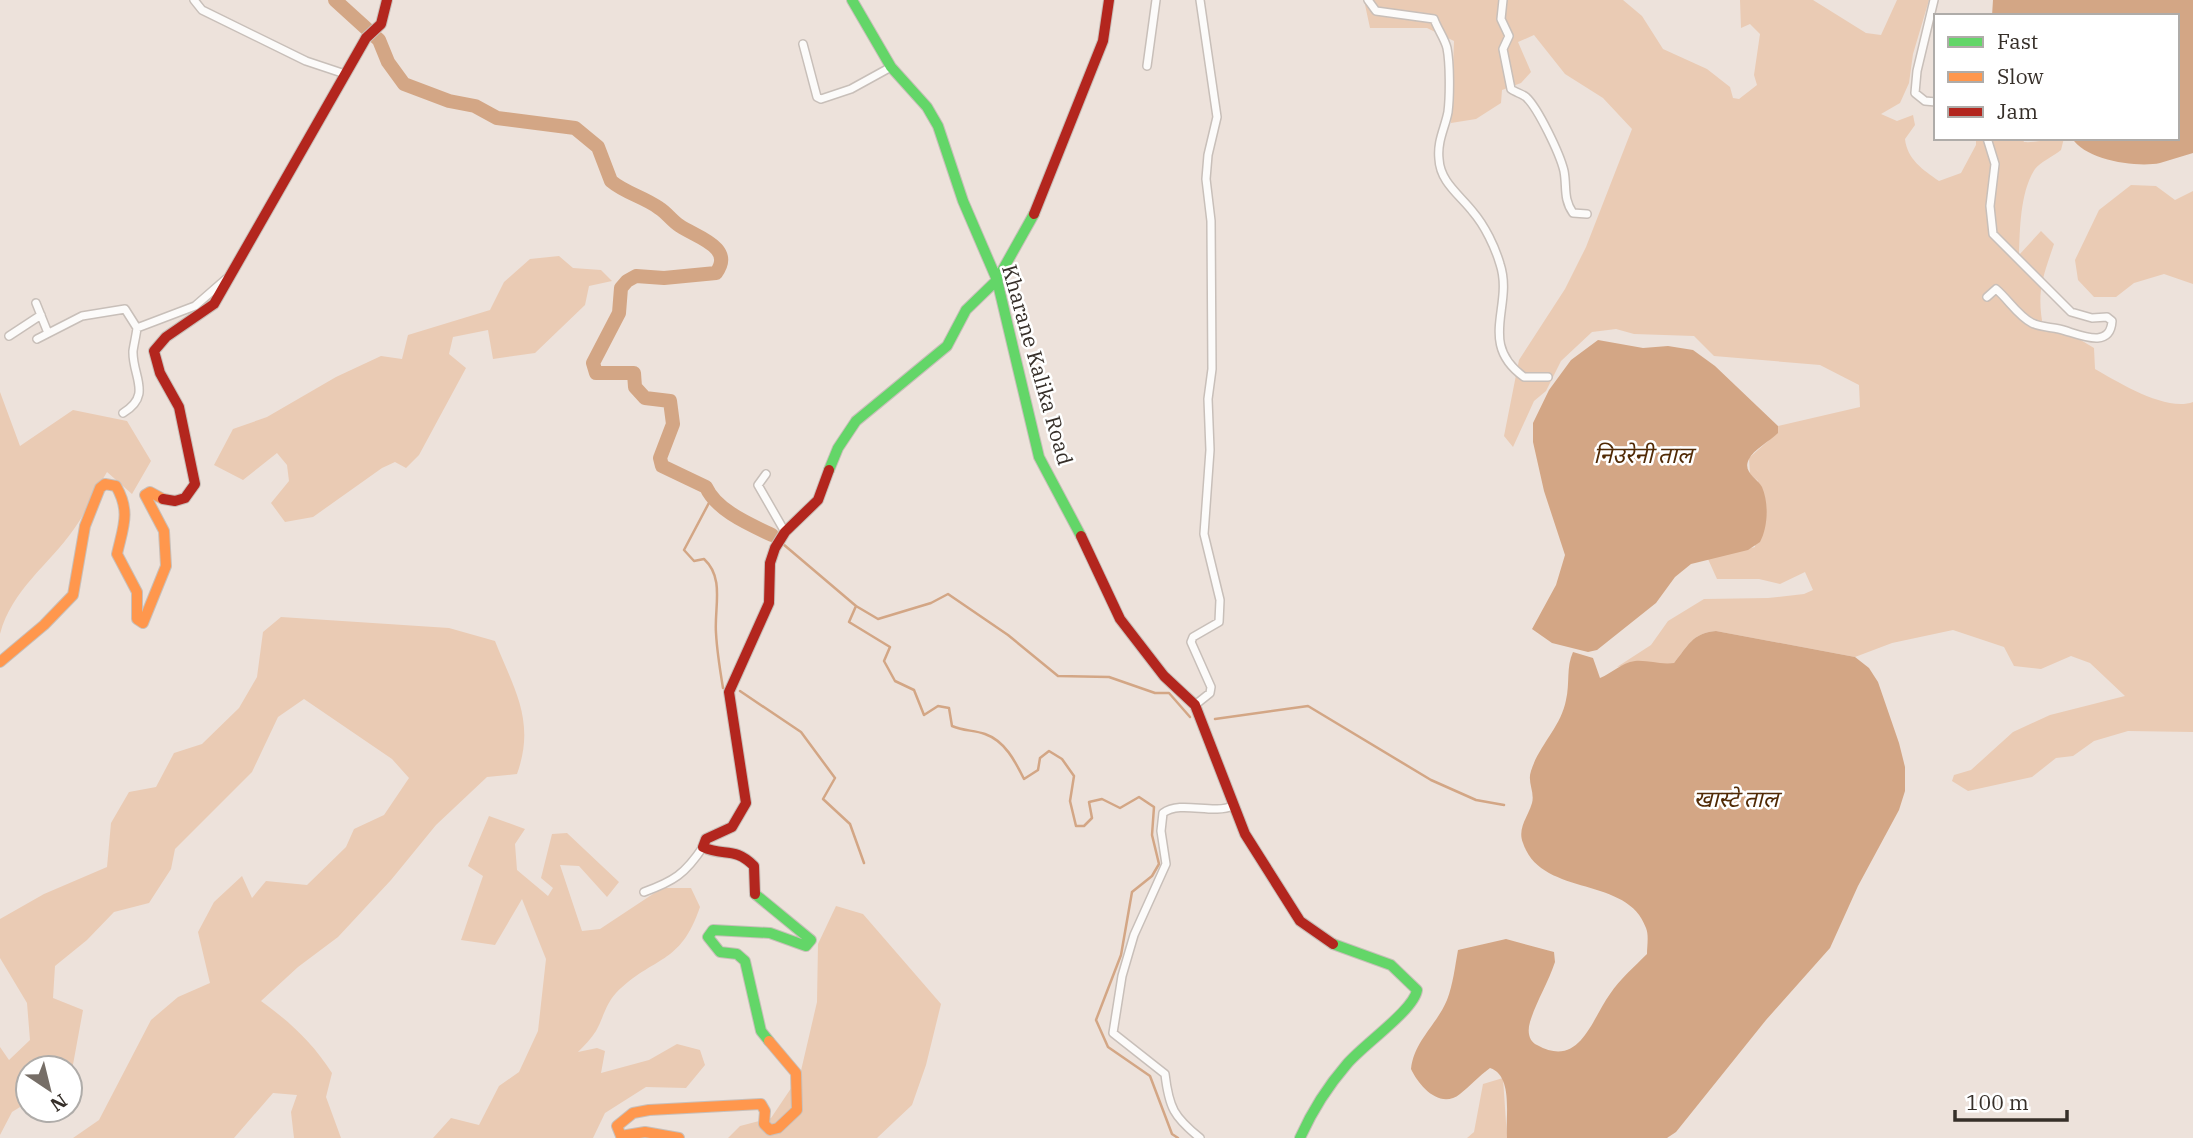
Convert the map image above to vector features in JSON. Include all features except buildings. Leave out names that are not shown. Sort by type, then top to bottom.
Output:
[{"type":"street","points":[[194,0],[202,10],[306,61],[345,74]]},
{"type":"street","points":[[0,662],[44,625],[73,595],[85,526],[100,488],[105,484],[116,486],[125,501],[126,514],[117,554],[137,592],[137,619],[143,622],[146,620],[166,566],[164,531],[145,495],[150,492],[161,499],[177,502],[190,495],[195,484],[179,407],[160,373],[154,351],[159,343],[202,317],[230,276],[366,38],[381,24],[387,0]]},
{"type":"street","name":"Kharane Kalika Road","points":[[852,0],[891,67],[934,118],[962,201],[997,280],[1043,469],[1077,527],[1126,629],[1164,677],[1195,705],[1245,834],[1307,929],[1342,948],[1391,965],[1417,990],[1412,1004],[1376,1034],[1337,1079],[1300,1138]]},
{"type":"street","points":[[644,892],[671,883],[680,876],[703,847],[706,839],[732,827],[746,803],[729,692],[767,608],[770,563],[785,532],[806,515],[818,500],[838,448],[856,421],[947,346],[966,310],[997,280],[1032,218],[1060,154],[1104,41],[1108,0]]},
{"type":"street","points":[[1147,66],[1156,0]]},
{"type":"street","points":[[1195,705],[1210,693],[1211,687],[1191,642],[1193,637],[1219,622],[1220,600],[1204,534],[1204,503],[1210,450],[1208,399],[1212,369],[1209,298],[1211,232],[1206,179],[1208,155],[1217,117],[1200,0]]},
{"type":"street","points":[[1368,0],[1376,11],[1434,19],[1447,47],[1449,80],[1448,112],[1440,134],[1441,169],[1450,187],[1475,214],[1502,267],[1504,294],[1497,325],[1506,359],[1524,377],[1548,377]]},
{"type":"street","points":[[1503,0],[1501,19],[1508,36],[1503,49],[1511,89],[1525,97],[1534,107],[1558,153],[1564,171],[1566,203],[1573,212],[1587,214]]},
{"type":"street","points":[[1934,0],[1917,71],[1915,93],[1925,101],[1934,102]]},
{"type":"street","points":[[803,44],[817,97],[821,99],[851,89],[891,67]]},
{"type":"street","points":[[1987,297],[1996,289],[2025,318],[2040,326],[2094,340],[2106,336],[2111,330],[2112,321],[2107,317],[2092,318],[2071,312],[1993,234],[1990,206],[1995,163],[1988,140]]},
{"type":"street","points":[[137,328],[195,306],[230,276]]},
{"type":"street","points":[[36,303],[48,333]]},
{"type":"street","points":[[37,339],[82,316],[125,309],[137,328],[133,353],[141,391],[133,407],[123,413]]},
{"type":"street","points":[[9,336],[41,315]]},
{"type":"street","points":[[766,474],[758,485],[785,532]]},
{"type":"street","points":[[1200,1138],[1175,1116],[1168,1096],[1165,1074],[1113,1033],[1122,976],[1134,935],[1166,864],[1161,831],[1163,813],[1171,808],[1214,811],[1233,806]]},
{"type":"street","points":[[679,1138],[645,1132],[621,1136],[617,1126],[633,1113],[649,1110],[761,1104],[765,1111],[764,1124],[770,1130],[791,1117],[797,1110],[798,1098],[796,1073],[761,1031],[745,961],[737,954],[720,952],[708,937],[713,930],[758,931],[806,946],[811,940],[757,898],[754,891],[754,866],[746,856],[733,849],[710,850],[703,847]]},
{"type":"shaded area","points":[[1364,0],[1623,0],[1642,16],[1663,49],[1707,69],[1730,87],[1733,98],[1739,99],[1757,85],[1754,75],[1760,34],[1750,24],[1741,28],[1740,0],[1813,0],[1866,33],[1881,35],[1897,0],[1929,0],[1913,54],[1909,83],[1900,103],[1881,114],[1897,121],[1913,115],[1915,125],[1905,139],[1906,146],[1917,163],[1939,181],[1961,173],[1976,140],[2064,140],[2061,150],[2037,166],[2030,178],[2021,222],[2019,255],[2041,231],[2054,244],[2041,287],[2040,307],[2044,331],[2074,336],[2094,348],[2095,369],[2129,388],[2170,403],[2193,402],[2193,732],[2128,731],[2094,741],[2073,756],[2056,758],[2032,777],[1968,791],[1952,781],[1954,775],[1971,770],[2013,732],[2050,715],[2125,696],[2090,663],[2071,656],[2041,669],[2014,666],[2004,647],[1953,630],[1892,643],[1855,657],[1716,631],[1701,634],[1674,663],[1617,667],[1651,645],[1668,621],[1704,599],[1768,598],[1804,594],[1813,590],[1805,572],[1780,584],[1759,579],[1717,579],[1708,559],[1755,547],[1758,481],[1750,474],[1749,458],[1777,433],[1778,426],[1860,407],[1859,385],[1820,365],[1714,356],[1694,336],[1634,334],[1616,329],[1592,332],[1561,361],[1546,391],[1534,401],[1513,447],[1504,436],[1519,360],[1565,289],[1586,247],[1632,129],[1603,98],[1565,74],[1534,35],[1518,42],[1531,72],[1521,83],[1502,90],[1501,103],[1476,119],[1451,123],[1454,41],[1427,28],[1370,28]]},
{"type":"shaded area","points":[[2131,185],[2156,186],[2175,200],[2193,191],[2193,284],[2164,274],[2134,283],[2116,297],[2094,297],[2078,280],[2075,260],[2099,210]]},
{"type":"shaded area","points":[[559,256],[573,268],[601,270],[612,281],[589,286],[585,305],[535,353],[493,359],[488,330],[453,337],[449,354],[466,368],[419,455],[406,468],[395,462],[382,468],[313,517],[285,522],[271,503],[289,481],[287,465],[277,453],[243,480],[214,465],[233,429],[267,417],[336,377],[381,356],[402,359],[408,335],[490,310],[504,282],[530,259]]},
{"type":"shaded area","points":[[0,392],[20,446],[73,410],[127,421],[151,461],[132,494],[107,472],[74,529],[22,590],[0,634]]},
{"type":"shaded area","points":[[281,617],[449,628],[495,641],[515,690],[523,721],[524,738],[517,774],[487,777],[436,825],[391,880],[338,937],[298,967],[261,1001],[300,1033],[332,1073],[326,1097],[341,1138],[294,1138],[291,1112],[297,1095],[273,1093],[234,1138],[73,1138],[99,1120],[151,1020],[178,997],[210,983],[198,932],[214,902],[242,876],[252,898],[266,881],[307,885],[346,847],[354,829],[384,815],[409,778],[392,759],[304,699],[278,717],[252,772],[175,849],[171,869],[149,903],[114,912],[87,940],[55,966],[53,998],[83,1010],[75,1054],[15,1054],[30,1040],[27,1003],[0,958],[0,919],[44,894],[107,867],[111,823],[129,792],[156,787],[174,753],[202,744],[239,708],[257,677],[263,632]]},
{"type":"shaded area","points":[[489,816],[525,829],[515,844],[517,870],[548,896],[553,888],[541,878],[552,834],[567,833],[619,882],[607,897],[579,866],[560,865],[582,931],[600,929],[662,888],[691,888],[700,907],[684,940],[665,958],[616,993],[596,1031],[578,1052],[597,1048],[605,1051],[601,1073],[649,1060],[677,1044],[700,1050],[705,1065],[686,1088],[646,1087],[605,1113],[593,1138],[433,1138],[451,1118],[479,1125],[499,1086],[519,1072],[538,1031],[546,959],[522,899],[495,945],[461,940],[483,876],[468,866]]},
{"type":"shaded area","points":[[836,906],[863,914],[941,1004],[926,1065],[912,1105],[877,1138],[728,1138],[740,1126],[771,1118],[800,1075],[817,1002],[818,944]]},
{"type":"shaded area","points":[[0,1047],[9,1060],[14,1055],[14,1111],[0,1135]]},
{"type":"shaded area","points":[[1503,1078],[1507,1138],[1467,1138],[1474,1132],[1483,1084]]},
{"type":"water","points":[[1993,0],[2193,0],[2193,153],[2160,163],[2125,163],[2099,157],[2074,140],[2179,140],[2179,14],[1992,14]]},
{"type":"water","name":"निउरेनी ताल","points":[[1598,340],[1643,348],[1668,346],[1693,350],[1715,366],[1778,426],[1778,433],[1754,452],[1747,464],[1747,468],[1762,487],[1766,500],[1766,522],[1760,542],[1748,550],[1691,564],[1675,577],[1656,603],[1597,650],[1588,652],[1552,643],[1532,629],[1556,585],[1565,555],[1544,491],[1533,442],[1533,423],[1549,390],[1571,360]]},
{"type":"water","name":"खास्टे ताल","points":[[1716,631],[1855,657],[1869,668],[1878,682],[1905,767],[1905,791],[1899,810],[1858,886],[1830,948],[1766,1020],[1676,1132],[1667,1138],[1507,1138],[1507,1098],[1498,1072],[1490,1068],[1460,1094],[1445,1099],[1438,1098],[1425,1089],[1411,1069],[1416,1050],[1447,1000],[1458,950],[1506,939],[1554,952],[1555,962],[1529,1029],[1530,1039],[1534,1043],[1552,1051],[1564,1051],[1582,1038],[1614,989],[1647,954],[1647,931],[1636,911],[1622,900],[1604,892],[1547,872],[1533,860],[1523,843],[1522,827],[1533,799],[1531,771],[1563,710],[1573,652],[1593,658],[1600,678],[1635,661],[1674,663],[1701,634]]},
{"type":"waterway","points":[[335,0],[379,40],[388,62],[404,84],[449,101],[475,106],[497,118],[575,128],[598,147],[611,181],[653,204],[677,224],[717,250],[721,256],[721,264],[716,273],[664,278],[636,276],[627,281],[621,288],[619,313],[593,363],[596,373],[634,373],[635,387],[645,398],[670,401],[673,424],[660,458],[662,466],[706,487],[717,503],[725,509],[772,535]]},
{"type":"waterway","points":[[711,499],[684,550],[694,561],[704,559],[714,575],[717,594],[716,640],[723,688]]},
{"type":"waterway","points":[[783,544],[856,606],[849,622],[890,647],[884,661],[895,681],[914,690],[924,715],[938,706],[949,708],[952,726],[985,734],[998,741],[1013,759],[1024,779],[1038,770],[1040,758],[1049,751],[1062,759],[1074,776],[1070,801],[1076,826],[1084,826],[1092,818],[1089,802],[1102,799],[1120,808],[1139,797],[1154,807],[1152,835],[1159,864],[1152,876],[1132,892],[1121,955],[1096,1020],[1108,1047],[1150,1076],[1172,1134],[1178,1138]]},
{"type":"waterway","points":[[856,606],[878,619],[931,603],[948,594],[1008,635],[1058,676],[1109,677],[1155,693],[1169,693],[1190,717]]},
{"type":"waterway","points":[[740,691],[801,732],[835,778],[823,799],[850,824],[864,863]]},
{"type":"waterway","points":[[1215,719],[1308,706],[1431,780],[1476,800],[1504,805]]},
{"type":"traffic: fast","points":[[852,0],[891,67],[927,107],[938,126],[963,201],[997,280],[1039,457],[1081,536]]},
{"type":"traffic: fast","points":[[829,470],[838,448],[856,421],[947,346],[966,310],[997,280],[1034,214]]},
{"type":"traffic: fast","points":[[755,894],[811,940],[806,946],[770,933],[713,930],[708,937],[720,952],[737,954],[745,961],[761,1031],[769,1041]]},
{"type":"traffic: fast","points":[[1300,1138],[1315,1109],[1340,1072],[1407,1007],[1417,990],[1391,965],[1333,944]]},
{"type":"traffic: slow","points":[[0,662],[44,625],[73,595],[85,526],[100,488],[105,484],[116,486],[121,495],[124,520],[117,554],[137,592],[137,619],[143,623],[166,566],[164,531],[145,495],[150,492],[163,499]]},
{"type":"traffic: slow","points":[[679,1138],[645,1132],[621,1136],[617,1126],[633,1113],[649,1110],[761,1104],[765,1111],[764,1124],[770,1130],[778,1128],[797,1110],[796,1073],[769,1041]]},
{"type":"traffic: jam","points":[[163,499],[175,501],[185,498],[195,484],[179,407],[160,373],[154,351],[166,337],[214,304],[366,38],[381,24],[387,0]]},
{"type":"traffic: jam","points":[[1034,214],[1103,41],[1109,0]]},
{"type":"traffic: jam","points":[[755,894],[754,866],[741,856],[703,847],[706,839],[732,827],[746,803],[729,692],[769,603],[770,563],[775,548],[785,532],[818,500],[829,470]]},
{"type":"traffic: jam","points":[[1081,536],[1120,619],[1164,676],[1195,705],[1245,834],[1300,921],[1333,944]]}]
